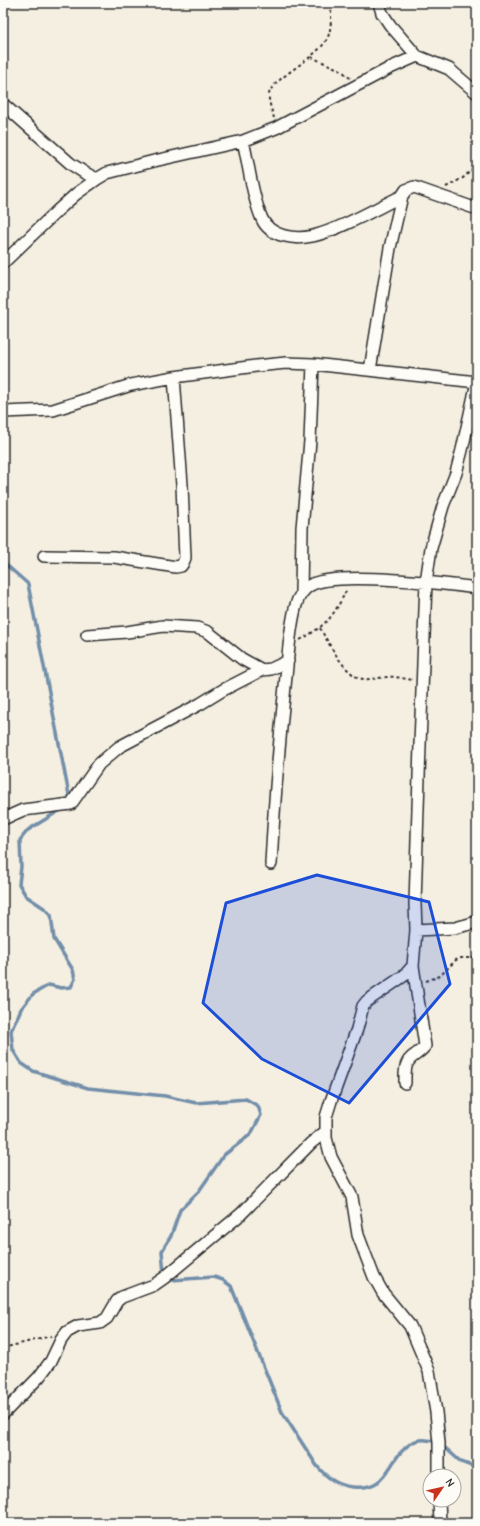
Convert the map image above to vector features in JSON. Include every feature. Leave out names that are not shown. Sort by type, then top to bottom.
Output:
[{"type":"street","points":[[379,3],[382,13],[390,25],[417,56],[449,69],[477,93]]},
{"type":"street","points":[[3,263],[76,194],[107,173],[243,141],[276,128],[417,56]]},
{"type":"street","points":[[3,104],[71,164],[97,179]]},
{"type":"street","points":[[243,141],[262,220],[268,228],[276,234],[292,237],[311,236],[329,231],[402,196]]},
{"type":"street","points":[[370,370],[390,248],[402,196],[406,190],[414,187],[477,209]]},
{"type":"street","points":[[3,412],[52,410],[131,385],[174,377],[286,363],[313,364],[477,382],[456,473],[442,506],[431,548],[426,582],[416,930],[413,966],[417,984],[425,1046],[408,1061],[406,1066],[405,1083]]},
{"type":"street","points":[[301,594],[302,528],[310,442],[313,364]]},
{"type":"street","points":[[44,556],[114,557],[176,567],[181,566],[184,563],[182,485],[174,377]]},
{"type":"street","points":[[270,864],[278,758],[289,647],[293,615],[296,603],[301,594],[309,586],[321,580],[352,579],[426,582],[477,588]]},
{"type":"street","points":[[87,635],[127,632],[163,626],[198,628],[208,632],[242,659],[262,670]]},
{"type":"street","points":[[3,819],[23,810],[71,804],[99,764],[119,747],[187,711],[222,690],[262,670],[288,661]]},
{"type":"street","points":[[416,930],[455,928],[477,922]]},
{"type":"street","points":[[413,966],[405,975],[367,1001],[363,1006],[326,1116],[326,1132],[327,1147],[352,1197],[358,1235],[374,1277],[383,1293],[410,1326],[429,1371],[436,1412],[439,1443],[439,1468]]},
{"type":"street","points":[[3,1414],[39,1377],[51,1361],[61,1340],[67,1332],[78,1326],[100,1322],[106,1318],[117,1301],[122,1297],[154,1285],[164,1278],[240,1214],[311,1143],[326,1132]]},
{"type":"street","points":[[439,1508],[440,1523]]},
{"type":"path","points":[[276,128],[269,96],[271,87],[310,57],[327,39],[331,27],[331,3]]},
{"type":"path","points":[[310,57],[340,70],[359,85]]},
{"type":"path","points":[[433,194],[463,178],[477,164]]},
{"type":"path","points":[[289,647],[320,628],[336,610],[352,579]]},
{"type":"path","points":[[320,628],[339,659],[356,677],[370,680],[388,677],[422,682]]},
{"type":"path","points":[[417,984],[440,976],[456,960],[461,958],[477,958]]},
{"type":"path","points":[[3,1348],[67,1332]]},
{"type":"highlighted area","points":[[317,875],[429,902],[450,984],[349,1103],[262,1059],[203,1003],[226,903]]},
{"type":"waterway","points":[[3,562],[28,584],[70,800]]},
{"type":"waterway","points":[[62,809],[28,830],[20,840],[21,867],[19,884],[26,896],[44,908],[51,915],[54,939],[73,970],[75,979],[71,987],[61,988],[49,985],[33,994],[21,1009],[11,1031],[13,1050],[21,1063],[33,1071],[88,1088],[165,1096],[196,1103],[246,1099],[258,1106],[261,1115],[251,1134],[224,1155],[199,1191],[180,1210],[171,1236],[162,1251],[164,1274]]},
{"type":"waterway","points":[[166,1279],[172,1280],[214,1277],[223,1280],[231,1286],[282,1412],[317,1466],[324,1474],[333,1480],[343,1485],[353,1487],[365,1487],[375,1484],[382,1479],[404,1449],[413,1442],[422,1440],[437,1442]]},
{"type":"waterway","points":[[442,1445],[461,1462],[477,1468]]}]
